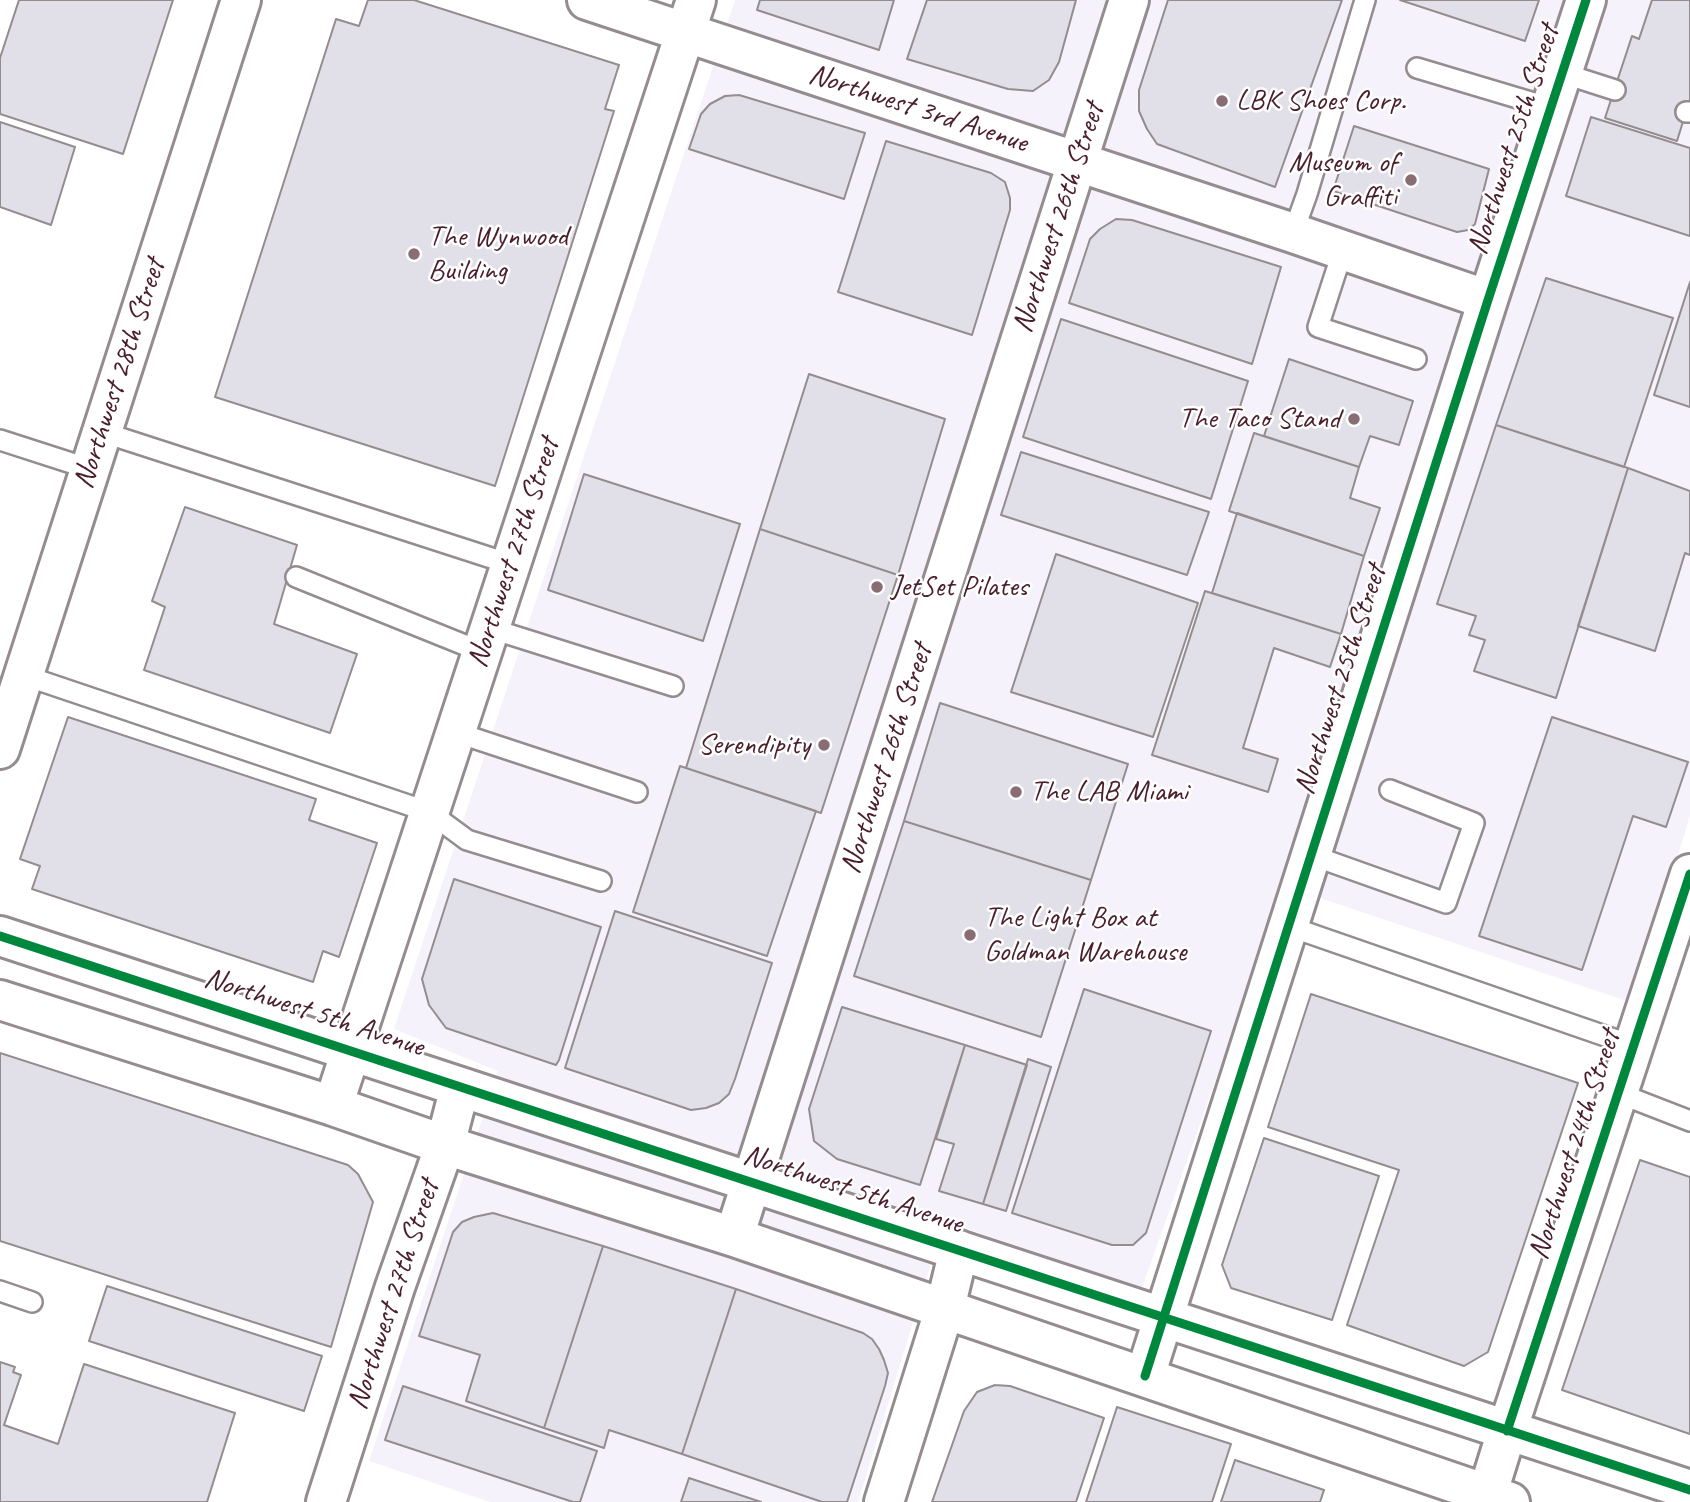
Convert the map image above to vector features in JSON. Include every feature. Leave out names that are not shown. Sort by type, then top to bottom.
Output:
[{"type":"street","name":"Northwest 28th Street","points":[[0,749],[14,683],[90,469],[241,0]]},
{"type":"street","name":"Northwest 3rd Avenue","points":[[587,0],[690,16],[1077,162],[1488,300]]},
{"type":"street","name":"Northwest 26th Street","points":[[734,1237],[1129,0]]},
{"type":"street","name":"Northwest 25th Street","points":[[1145,1376],[1586,0]]},
{"type":"street","name":"Northwest 27th Street","points":[[333,1107],[690,16]]},
{"type":"street","name":"Northwest 24th Street","points":[[1494,1500],[1507,1431],[1690,874]]},
{"type":"street","name":"Northwest 5th Avenue","points":[[0,936],[1690,1490]]},
{"type":"street","points":[[0,1000],[734,1237],[1145,1376],[1494,1500]]},
{"type":"street","name":"Northwest 27th Street","points":[[326,1502],[444,1145],[460,1087]]},
{"type":"street","points":[[884,1502],[945,1308],[960,1250]]},
{"type":"lane","points":[[1293,233],[1365,0]]},
{"type":"lane","points":[[1417,68],[1556,91],[1615,90]]},
{"type":"lane","points":[[1343,250],[1318,327],[1416,359]]},
{"type":"lane","points":[[102,432],[510,564]]},
{"type":"lane","points":[[0,440],[90,469]]},
{"type":"lane","points":[[296,577],[485,640],[673,686]]},
{"type":"lane","points":[[14,683],[429,812],[467,840],[601,881]]},
{"type":"lane","points":[[456,732],[637,792]]},
{"type":"lane","points":[[1311,855],[1446,903],[1474,823],[1390,790]]},
{"type":"lane","points":[[1288,926],[1634,1046]]},
{"type":"lane","points":[[1618,1093],[1690,1121]]},
{"type":"lane","points":[[0,1291],[32,1302]]},
{"type":"shaded area","points":[[735,0],[1690,0],[1690,816],[1633,1003],[1284,886],[1142,1288],[944,1221],[858,1502],[490,1502],[369,1461],[498,1071],[394,1029]]},
{"type":"building","points":[[19,0],[173,0],[123,154],[0,114],[0,58]]},
{"type":"building","name":"The Wynwood Building","points":[[368,0],[414,0],[619,65],[605,109],[614,111],[495,486],[215,397],[336,19],[359,26]]},
{"type":"building","points":[[760,0],[894,0],[879,50],[757,10]]},
{"type":"building","points":[[927,0],[1076,0],[1059,62],[1049,80],[1033,91],[1008,89],[907,59]]},
{"type":"building","name":"LBK Shoes Corp.","points":[[1168,0],[1342,0],[1275,187],[1157,144],[1147,129],[1139,111],[1139,90]]},
{"type":"building","points":[[1400,0],[1539,0],[1525,41]]},
{"type":"building","points":[[1652,0],[1690,0],[1690,99],[1677,141],[1605,118],[1632,36],[1639,39]]},
{"type":"building","points":[[739,95],[865,133],[844,199],[689,149],[701,114],[710,104],[725,96]]},
{"type":"building","points":[[1591,117],[1690,148],[1690,236],[1566,196]]},
{"type":"building","points":[[0,122],[75,147],[51,225],[0,207]]},
{"type":"building","name":"Museum of Graffiti","points":[[1354,126],[1489,169],[1475,224],[1468,230],[1457,232],[1333,191]]},
{"type":"building","points":[[886,141],[991,173],[1005,182],[1010,198],[1010,210],[972,335],[838,292]]},
{"type":"building","points":[[1116,219],[1132,220],[1281,267],[1252,364],[1069,303],[1090,239]]},
{"type":"building","points":[[1546,278],[1673,318],[1624,467],[1496,425]]},
{"type":"building","points":[[1690,282],[1690,407],[1654,395]]},
{"type":"building","points":[[1061,319],[1248,381],[1211,499],[1023,437]]},
{"type":"building","points":[[1289,359],[1413,401],[1399,445],[1370,436],[1359,467],[1264,436]]},
{"type":"building","points":[[809,374],[945,419],[898,575],[760,529]]},
{"type":"building","points":[[1496,425],[1628,468],[1556,698],[1474,671],[1485,640],[1469,635],[1476,616],[1437,604]]},
{"type":"building","points":[[1254,433],[1359,467],[1350,498],[1380,508],[1364,556],[1229,511]]},
{"type":"building","points":[[1021,452],[1209,512],[1187,575],[1001,515]]},
{"type":"building","points":[[1628,468],[1690,491],[1690,555],[1685,553],[1655,651],[1578,626]]},
{"type":"building","points":[[584,474],[740,524],[703,641],[548,590]]},
{"type":"building","points":[[185,507],[297,545],[274,624],[357,654],[330,733],[144,670],[165,607],[152,601]]},
{"type":"building","points":[[1237,513],[1364,556],[1341,634],[1212,593]]},
{"type":"building","points":[[760,529],[898,575],[821,813],[686,768]]},
{"type":"building","points":[[1056,554],[1198,603],[1153,737],[1011,692]]},
{"type":"building","points":[[1205,591],[1341,634],[1330,667],[1274,648],[1243,748],[1278,759],[1268,792],[1152,755]]},
{"type":"building","name":"The LAB Miami","points":[[940,703],[1128,764],[1091,880],[904,821]]},
{"type":"building","points":[[68,717],[316,799],[309,820],[377,843],[339,957],[323,951],[313,982],[32,889],[40,866],[20,859]]},
{"type":"building","points":[[1552,717],[1688,762],[1666,827],[1633,816],[1582,970],[1479,936]]},
{"type":"building","points":[[680,766],[816,811],[767,956],[633,912]]},
{"type":"building","name":"The Light Box at Goldman Warehouse","points":[[904,821],[1091,880],[1041,1037],[854,976]]},
{"type":"building","points":[[454,879],[601,927],[556,1065],[446,1028],[429,1005],[422,979]]},
{"type":"building","points":[[615,911],[772,963],[735,1079],[729,1094],[719,1103],[691,1110],[565,1068]]},
{"type":"building","points":[[1084,989],[1211,1031],[1146,1233],[1133,1245],[1112,1245],[1012,1213]]},
{"type":"building","points":[[1311,994],[1578,1083],[1488,1352],[1464,1366],[1347,1325],[1399,1170],[1268,1127]]},
{"type":"building","points":[[842,1007],[965,1045],[920,1185],[837,1159],[814,1141],[809,1109]]},
{"type":"building","points":[[965,1045],[1027,1065],[983,1204],[939,1191],[954,1144],[936,1139]]},
{"type":"building","points":[[0,1053],[348,1165],[358,1174],[373,1202],[331,1347],[0,1241]]},
{"type":"building","points":[[1028,1059],[1051,1067],[1006,1211],[983,1204]]},
{"type":"building","points":[[1264,1138],[1379,1176],[1332,1320],[1231,1288],[1222,1265]]},
{"type":"building","points":[[1640,1160],[1690,1177],[1690,1434],[1562,1390]]},
{"type":"building","points":[[493,1213],[603,1246],[544,1428],[466,1401],[480,1355],[419,1336],[453,1232],[462,1222]]},
{"type":"building","points":[[603,1246],[736,1289],[682,1454],[609,1430],[604,1448],[544,1428]]},
{"type":"building","points":[[107,1286],[322,1356],[304,1411],[89,1341]]},
{"type":"building","points":[[736,1289],[863,1333],[872,1339],[879,1349],[888,1373],[847,1502],[822,1502],[682,1454]]},
{"type":"building","points":[[0,1362],[15,1367],[13,1372],[21,1375],[4,1425],[58,1444],[84,1364],[235,1413],[207,1502],[0,1502]]},
{"type":"building","points":[[995,1385],[1010,1386],[1104,1418],[1076,1502],[932,1502],[964,1411],[977,1392]]},
{"type":"building","points":[[403,1386],[597,1451],[580,1502],[573,1502],[385,1440]]},
{"type":"building","points":[[1117,1407],[1231,1444],[1212,1502],[1086,1502]]},
{"type":"building","points":[[1235,1460],[1324,1490],[1320,1502],[1221,1502]]},
{"type":"building","points":[[689,1478],[761,1502],[681,1502]]},
{"type":"cycle path","points":[[1145,1376],[1586,0]]},
{"type":"cycle path","points":[[1507,1431],[1690,874]]},
{"type":"cycle path","points":[[0,936],[1690,1490]]},
{"type":"place","name":"LBK Shoes Corp.","points":[[1222,101]]},
{"type":"place","name":"Museum of Graffiti","points":[[1411,180]]},
{"type":"place","name":"The Wynwood Building","points":[[414,254]]},
{"type":"place","name":"The Taco Stand","points":[[1354,419]]},
{"type":"place","name":"JetSet Pilates","points":[[877,587]]},
{"type":"place","name":"Serendipity","points":[[824,745]]},
{"type":"place","name":"The LAB Miami","points":[[1016,792]]},
{"type":"place","name":"The Light Box at Goldman Warehouse","points":[[970,935]]}]
